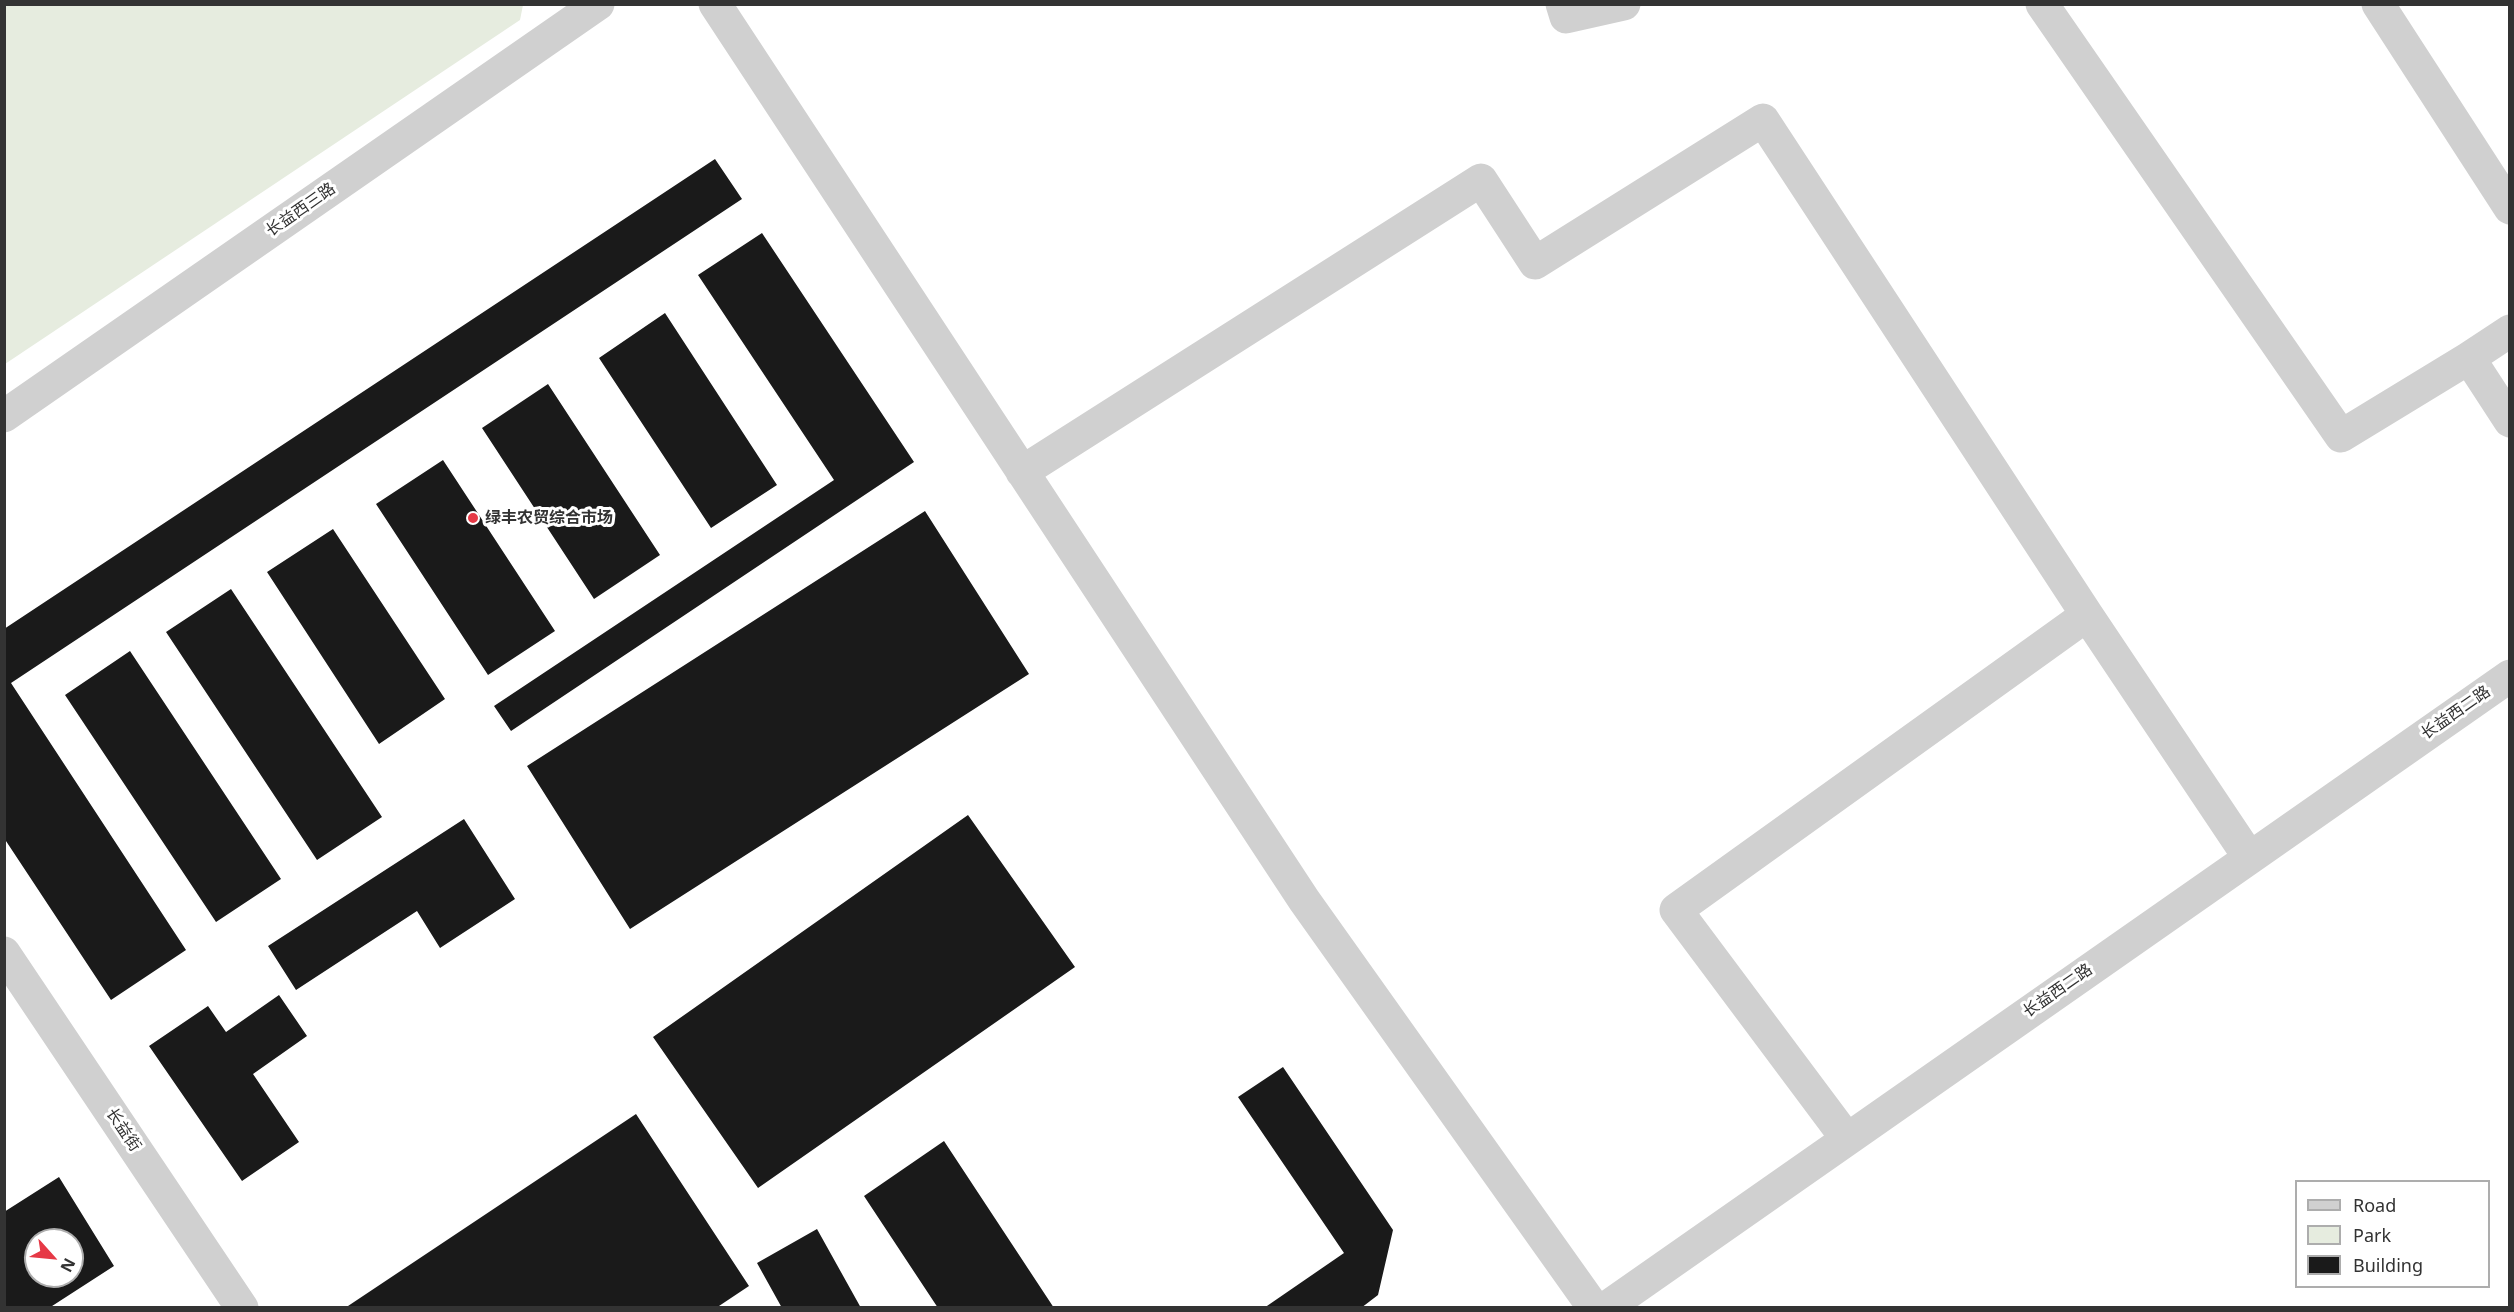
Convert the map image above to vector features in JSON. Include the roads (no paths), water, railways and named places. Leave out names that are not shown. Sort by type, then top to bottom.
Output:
[{"type":"street","name":"长益西三路","points":[[4,416],[598,4]]},
{"type":"street","points":[[715,4],[1304,900],[1594,1308]]},
{"type":"street","points":[[1562,4],[1566,17],[1624,4]]},
{"type":"street","points":[[2043,4],[2341,436],[2469,358],[2510,330]]},
{"type":"street","points":[[2378,4],[2510,208]]},
{"type":"street","points":[[1022,472],[1481,180],[1535,263],[1763,120],[2087,615],[2249,857]]},
{"type":"street","points":[[2469,358],[2510,421]]},
{"type":"street","points":[[1847,1139],[1676,910],[2087,615]]},
{"type":"street","name":"长益西二路","points":[[1606,1308],[2510,676]]},
{"type":"street","name":"长益街","points":[[4,953],[241,1307]]},
{"type":"place","name":"绿丰农贸综合市场","points":[[473,518]]}]
